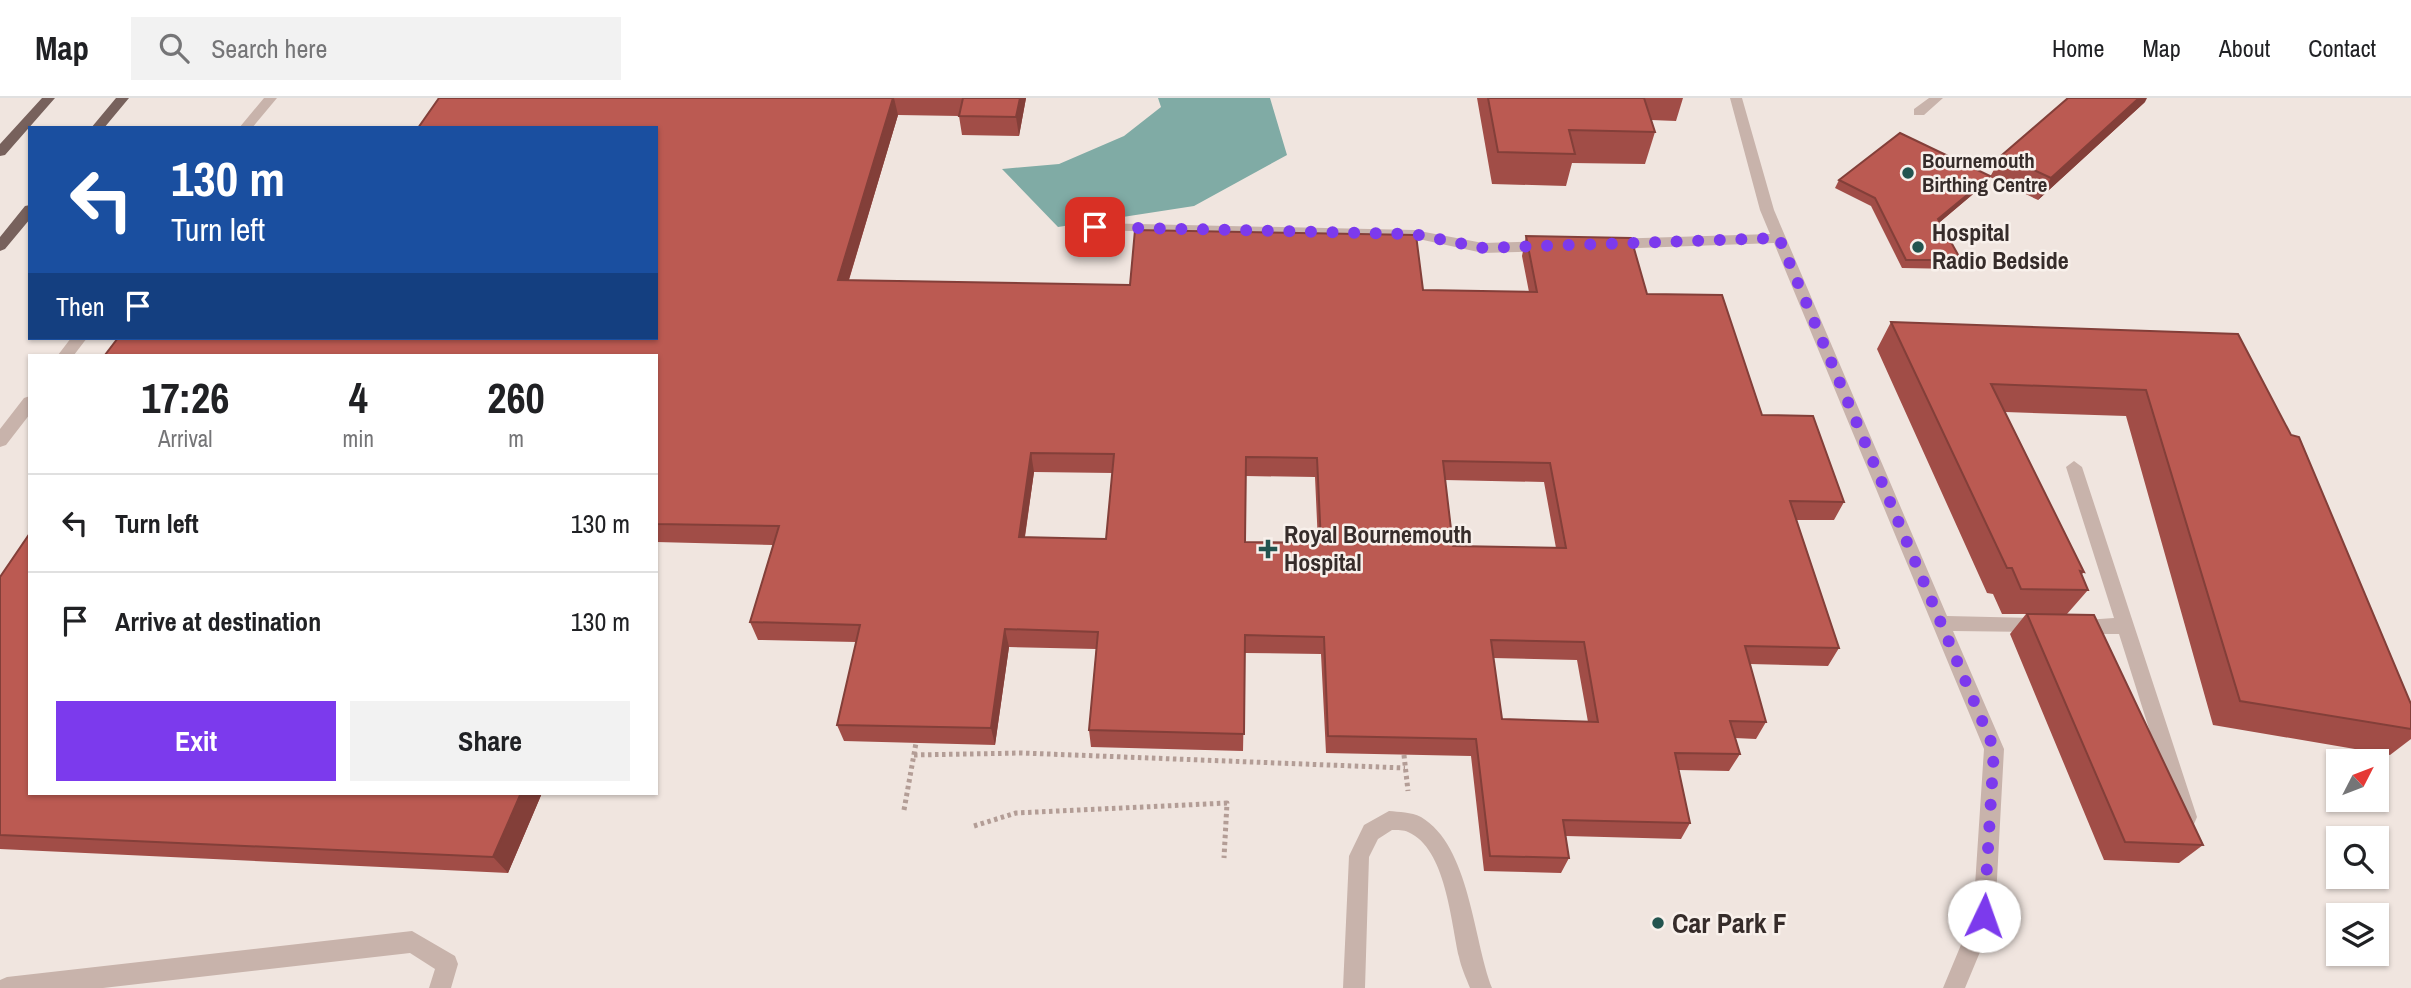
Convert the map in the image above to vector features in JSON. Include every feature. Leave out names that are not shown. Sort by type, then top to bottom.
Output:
[{"type":"main road","points":[[0,152],[49,98]]},
{"type":"main road","points":[[99,126],[123,98]]},
{"type":"main road","points":[[0,246],[28,211]]},
{"type":"lane","points":[[247,126],[271,98]]},
{"type":"lane","points":[[1736,98],[1767,210],[1994,749],[1984,916],[1954,988]]},
{"type":"lane","points":[[1919,112],[1937,98]]},
{"type":"lane","points":[[1095,227],[1414,234],[1483,248],[1564,245]]},
{"type":"lane","points":[[1591,244],[1779,238]]},
{"type":"lane","points":[[67,354],[77,340]]},
{"type":"lane","points":[[0,442],[28,405]]},
{"type":"lane","points":[[2074,467],[2187,817]]},
{"type":"lane","points":[[1941,624],[2126,626]]},
{"type":"lane","points":[[1354,988],[1360,856],[1371,832],[1389,821],[1412,823],[1429,835],[1444,858],[1462,909],[1470,958],[1481,988]]},
{"type":"lane","points":[[7,988],[412,942],[447,964],[440,988]]},
{"type":"path","points":[[904,810],[916,743]]},
{"type":"path","points":[[914,755],[1022,753],[1405,768]]},
{"type":"path","points":[[974,826],[1016,813],[1227,803],[1224,858]]},
{"type":"water","points":[[1158,98],[1270,98],[1287,155],[1194,206],[1058,227],[1002,169],[1059,164],[1124,136],[1161,107]]},
{"type":"building","name":"Royal Bournemouth Hospital","points":[[439,98],[893,98],[838,280],[1130,285],[1135,230],[1416,235],[1423,290],[1537,292],[1526,236],[1631,238],[1647,294],[1722,295],[1762,415],[1813,416],[1844,502],[1790,501],[1839,648],[1745,646],[1766,722],[1730,721],[1740,754],[1675,753],[1690,823],[1563,820],[1569,858],[1490,856],[1476,739],[1328,736],[1324,637],[1245,635],[1244,734],[1089,730],[1098,632],[1005,629],[991,728],[837,725],[860,625],[750,622],[779,526],[658,524],[658,354],[106,354],[116,340],[658,340],[658,126],[419,126]],"holes":[[[1031,453],[1114,454],[1106,539],[1019,537]],[[1246,457],[1317,458],[1321,543],[1245,542]],[[1443,461],[1550,463],[1566,548],[1453,546]],[[1491,640],[1584,642],[1598,722],[1502,719]]]},
{"type":"building","points":[[963,98],[1020,98],[1016,117],[959,116]]},
{"type":"building","points":[[1488,98],[1644,98],[1655,132],[1569,130],[1575,154],[1498,152]]},
{"type":"building","points":[[2068,98],[2139,98],[2051,178],[2002,155]]},
{"type":"building","points":[[1900,133],[1990,176],[1938,219],[1961,260],[1906,260],[1875,198],[1839,180]]},
{"type":"building","points":[[1891,322],[2238,334],[2291,435],[2299,437],[2411,704],[2411,729],[2240,701],[2146,390],[1991,384],[2084,572],[2080,571],[2088,590],[2021,589],[2012,568],[2007,568]]},
{"type":"building","points":[[28,536],[28,795],[520,795],[493,857],[0,835],[0,577]]},
{"type":"building","points":[[2027,614],[2094,615],[2203,845],[2125,842]]},
{"type":"place","name":"Bournemouth Birthing Centre","points":[[1908,173]]},
{"type":"place","name":"Hospital Radio Bedside","points":[[1918,247]]},
{"type":"place","name":"Royal Bournemouth Hospital","points":[[1268,549]]},
{"type":"place","name":"Car Park F","points":[[1658,923]]},
{"type":"route","points":[[1095,227],[1414,234],[1483,248],[1779,238],[1994,749],[1984,916]]}]
